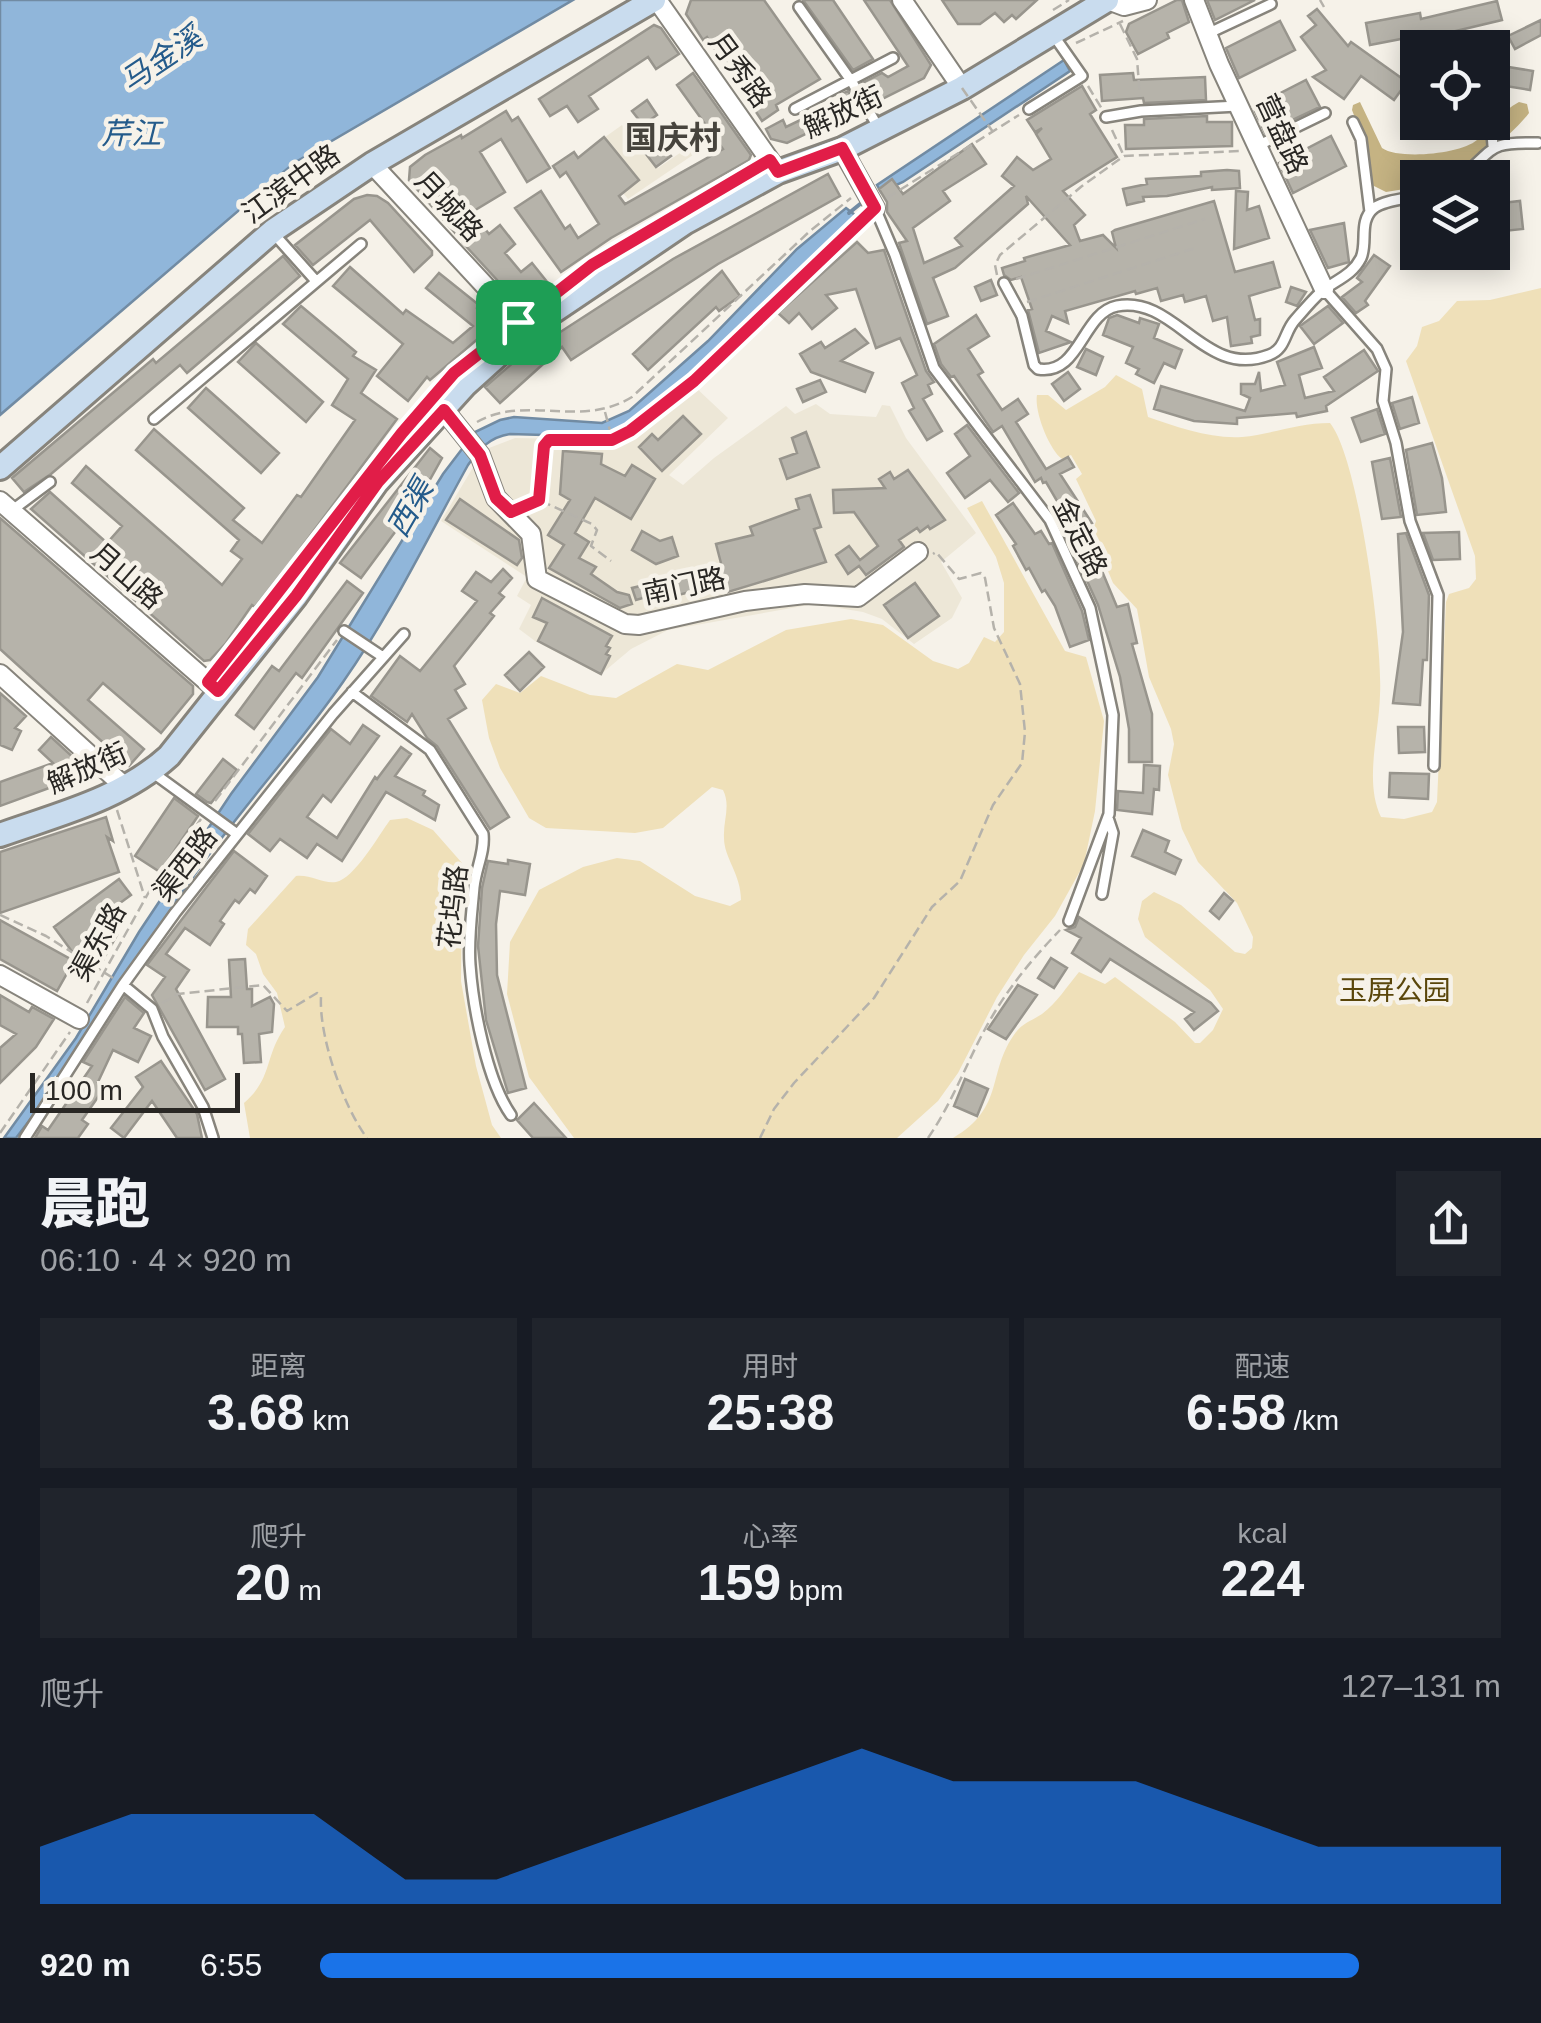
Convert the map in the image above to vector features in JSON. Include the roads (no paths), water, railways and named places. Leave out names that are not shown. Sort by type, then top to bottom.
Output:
[{"type":"street","name":"江滨中路","points":[[0,468],[272,232],[372,164],[655,0]]},
{"type":"street","name":"月秀路","points":[[655,0],[778,172]]},
{"type":"street","points":[[902,0],[972,95]]},
{"type":"street","name":"解放街","points":[[0,835],[118,791],[152,772],[169,756],[296,596],[378,482],[466,385],[526,330],[686,222],[778,172],[972,95],[1058,41],[1107,0],[1124,6],[1146,0]]},
{"type":"street","name":"营盘路","points":[[1194,0],[1238,106],[1324,289]]},
{"type":"street","points":[[842,148],[875,208]]},
{"type":"street","name":"月城路","points":[[372,164],[526,330]]},
{"type":"street","name":"南门路","points":[[444,410],[480,455],[496,498],[532,538],[538,579],[632,626],[760,599],[805,594],[864,596],[918,552]]},
{"type":"street","name":"月山路","points":[[5,506],[218,691]]},
{"type":"street","points":[[0,674],[118,791]]},
{"type":"street","points":[[0,975],[79,1019]]},
{"type":"lane","points":[[1208,34],[1271,4]]},
{"type":"lane","points":[[799,7],[852,82],[879,130]]},
{"type":"lane","points":[[1029,108],[1082,76],[1058,41]]},
{"type":"lane","points":[[795,109],[893,58]]},
{"type":"lane","points":[[1106,117],[1140,111],[1238,106]]},
{"type":"lane","points":[[1257,146],[1325,113]]},
{"type":"lane","points":[[1353,122],[1361,138],[1370,212]]},
{"type":"lane","points":[[1493,140],[1493,146]]},
{"type":"lane","points":[[1479,160],[1493,146],[1540,141]]},
{"type":"lane","points":[[1004,283],[1016,305],[1038,369],[1058,366],[1073,354],[1100,315],[1114,306],[1143,308],[1186,330],[1223,358],[1242,362],[1272,354],[1282,347],[1291,324],[1324,289],[1356,266],[1363,254],[1365,220],[1370,212],[1377,206],[1400,200]]},
{"type":"lane","name":"金定路","points":[[875,208],[896,255],[934,368],[1050,520],[1090,608],[1113,715],[1108,818],[1069,920]]},
{"type":"lane","points":[[272,232],[316,281]]},
{"type":"lane","points":[[154,418],[361,244]]},
{"type":"lane","points":[[1324,289],[1377,349],[1386,369],[1383,401],[1396,444],[1410,520],[1438,595],[1434,766]]},
{"type":"lane","points":[[5,506],[50,482]]},
{"type":"lane","points":[[344,631],[383,657]]},
{"type":"lane","name":"渠西路","points":[[25,1138],[122,985],[237,834],[404,634]]},
{"type":"lane","name":"花坞路","points":[[352,692],[430,750],[483,834],[485,846],[475,879],[470,962],[498,1093],[511,1115]]},
{"type":"lane","points":[[152,772],[237,834]]},
{"type":"lane","points":[[1102,894],[1112,833],[1108,818]]},
{"type":"lane","points":[[122,985],[152,1009],[169,1049],[203,1108],[213,1138]]},
{"type":"water","name":"芹江","points":[[0,0],[573,0],[294,163],[0,415]]},
{"type":"water","points":[[1064,60],[1070,71],[903,182],[881,192],[877,185]]},
{"type":"water","points":[[846,208],[859,218],[674,394],[613,437],[510,434],[491,441],[476,454],[361,656],[195,874],[40,1106],[16,1138],[4,1138],[76,1038],[139,932],[231,794],[318,677],[443,474],[475,432],[514,417],[602,423],[629,411],[708,341],[797,249]]},
{"type":"waterway","name":"西渠","points":[[849,213],[865,200]]},
{"type":"district","name":"国庆村","points":[[673,138]]},
{"type":"water label","name":"马金溪","points":[[161,59]]},
{"type":"park label","name":"玉屏公园","points":[[1395,990]]}]
